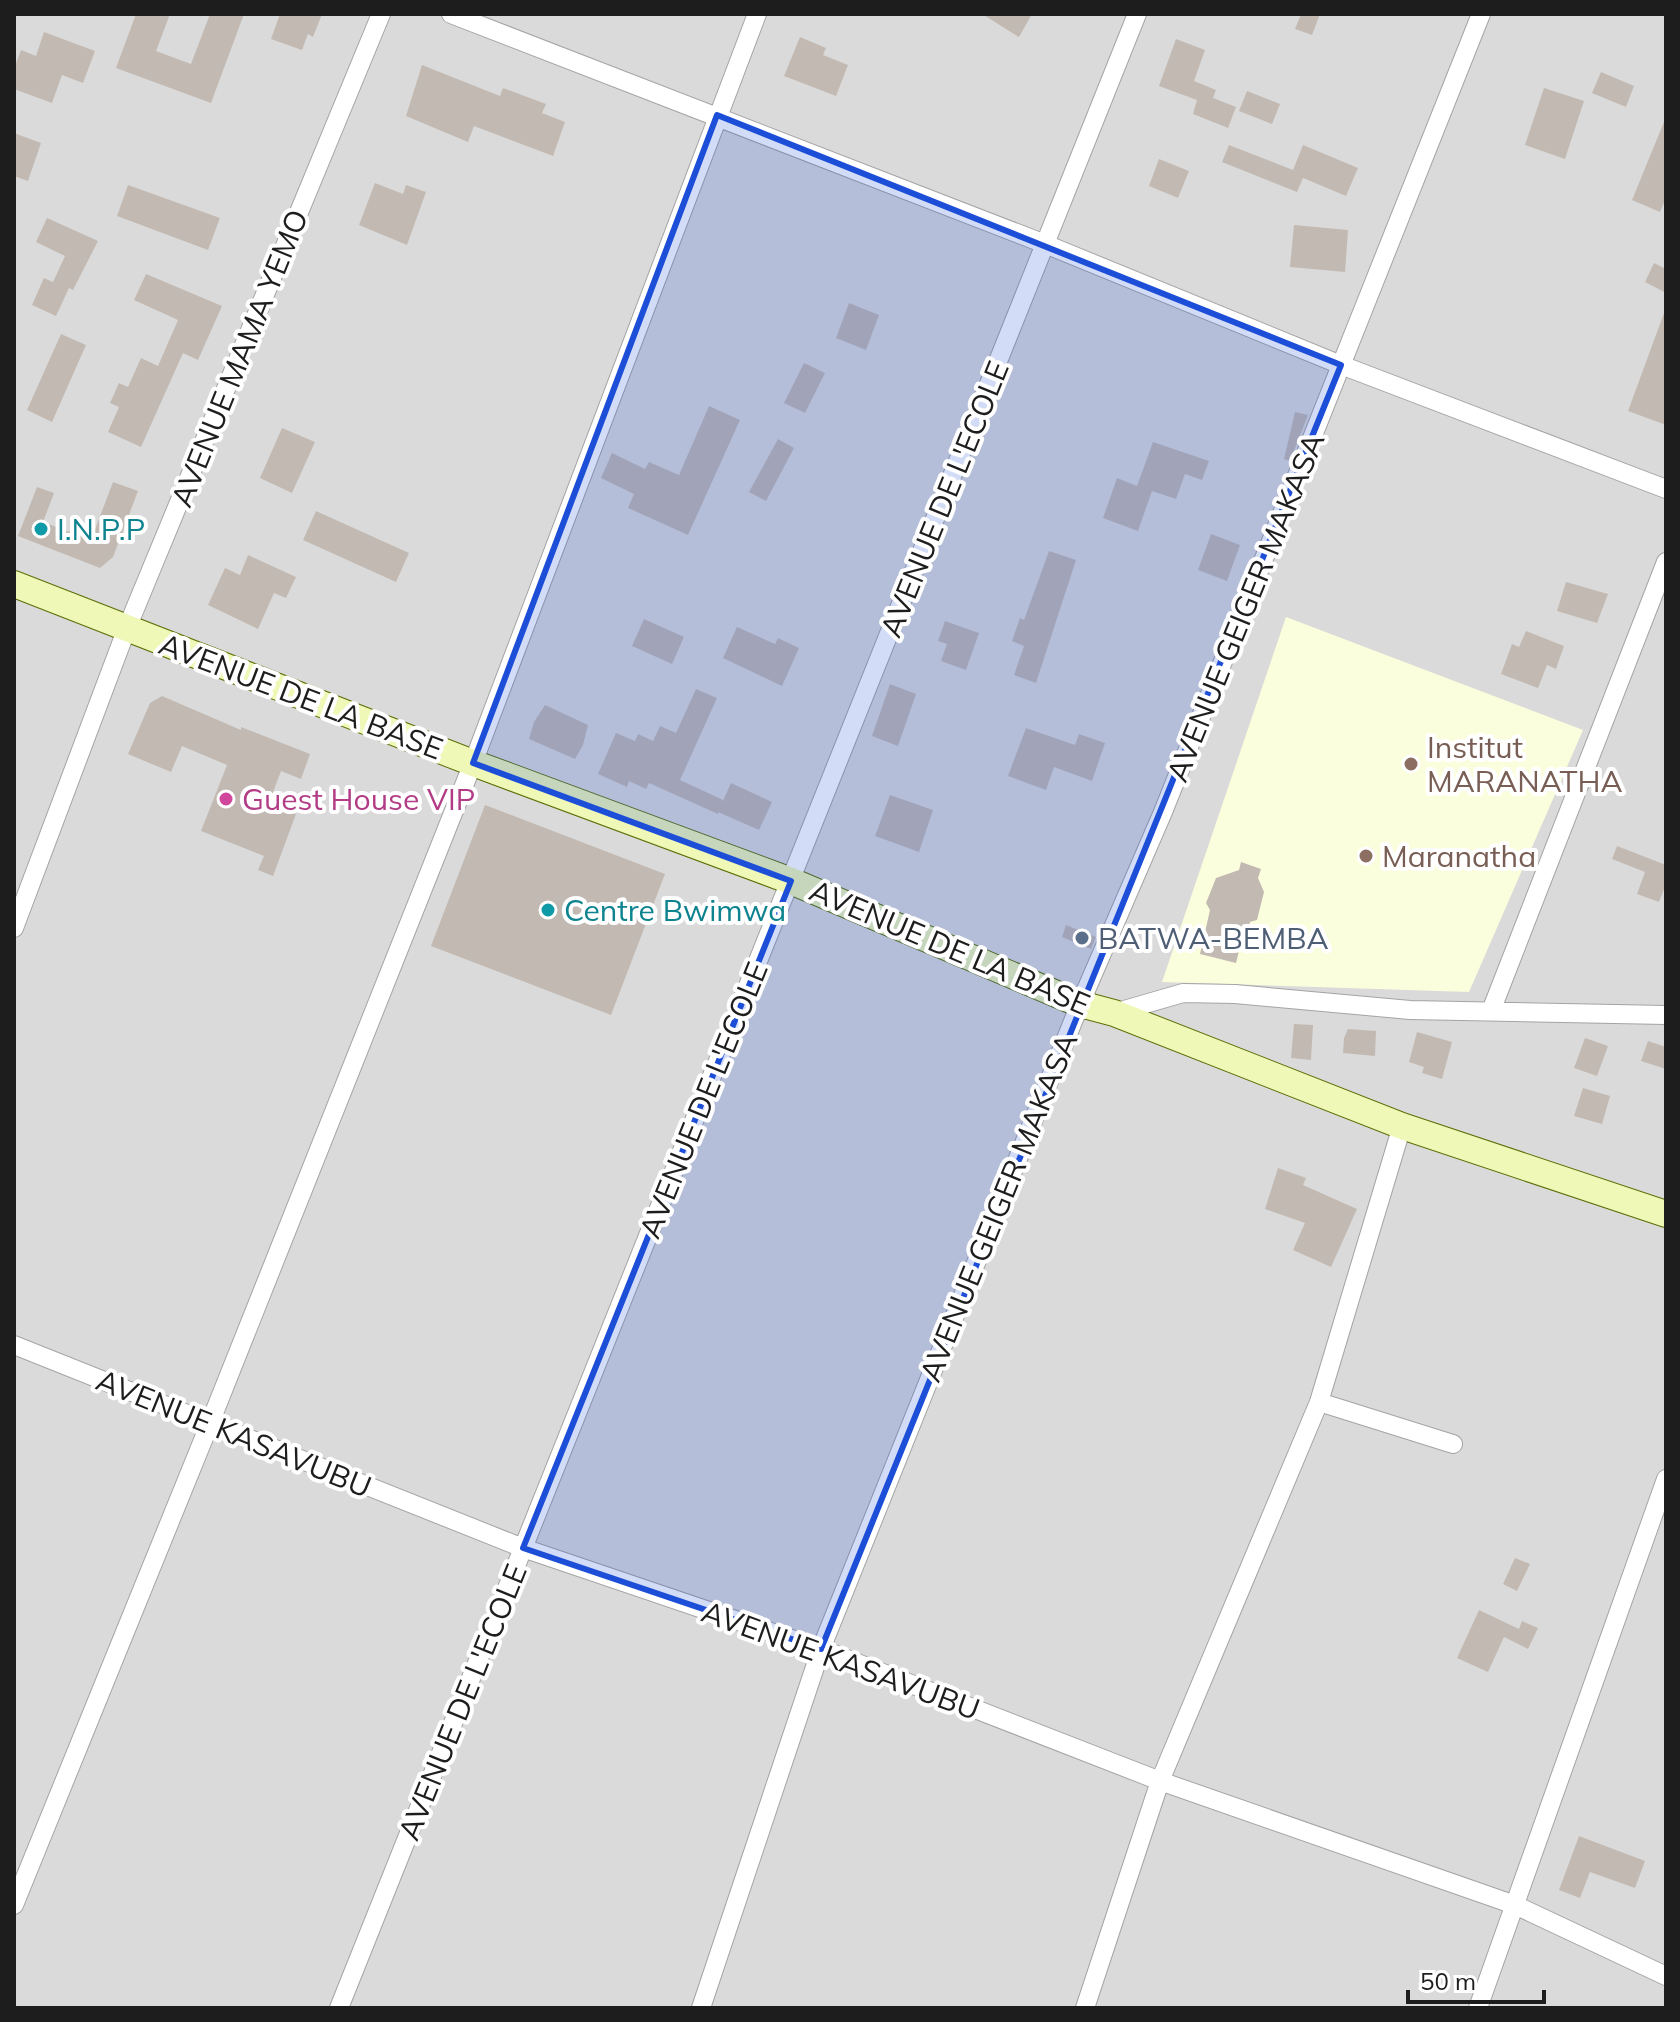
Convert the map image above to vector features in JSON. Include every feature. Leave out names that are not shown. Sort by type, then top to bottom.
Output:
[{"type":"main road","name":"AVENUE DE LA BASE","points":[[14,584],[473,763],[791,881],[1080,1004],[1114,1013],[1402,1126],[1666,1214]]},
{"type":"street","name":"AVENUE MAMA YEMO","points":[[14,928],[127,628],[381,14]]},
{"type":"street","points":[[451,14],[1045,244],[1341,365],[1666,489]]},
{"type":"street","points":[[14,1905],[473,763],[757,14]]},
{"type":"street","name":"AVENUE DE L'ECOLE","points":[[339,2008],[1137,14]]},
{"type":"street","name":"AVENUE GEIGER MAKASA","points":[[701,2008],[821,1649],[1080,1004],[1163,812],[1481,14]]},
{"type":"street","points":[[1491,1011],[1666,562]]},
{"type":"street","points":[[1114,1013],[1183,993],[1235,994],[1410,1010],[1666,1015]]},
{"type":"street","points":[[1085,2008],[1160,1781],[1319,1402],[1402,1126]]},
{"type":"street","name":"AVENUE KASAVUBU","points":[[14,1345],[523,1548],[821,1649],[1160,1781],[1515,1905],[1666,1976]]},
{"type":"street","points":[[1319,1402],[1453,1444]]},
{"type":"street","points":[[1478,2008],[1666,1479]]},
{"type":"highlighted area","points":[[717,115],[1341,365],[821,1649],[523,1548],[791,881],[473,763]]},
{"type":"shaded area","points":[[14,14],[1666,14],[1666,2008],[14,2008]]},
{"type":"shaded area","name":"Maranatha","points":[[1286,617],[1583,730],[1469,992],[1162,982]]},
{"type":"building","points":[[136,14],[170,14],[156,51],[191,64],[210,14],[244,14],[211,103],[116,68]]},
{"type":"building","points":[[280,14],[322,14],[313,37],[308,34],[302,50],[271,39]]},
{"type":"building","points":[[982,14],[1032,14],[1019,37]]},
{"type":"building","points":[[1301,14],[1320,14],[1312,35],[1295,29]]},
{"type":"building","points":[[44,32],[95,51],[83,83],[62,75],[52,103],[14,89],[14,69],[21,50],[36,56]]},
{"type":"building","points":[[800,37],[826,48],[823,55],[848,65],[836,96],[784,76]]},
{"type":"building","points":[[1176,39],[1205,50],[1194,81],[1216,90],[1213,98],[1236,107],[1228,128],[1193,114],[1197,100],[1159,86]]},
{"type":"building","points":[[422,65],[500,96],[503,88],[546,104],[542,113],[565,122],[553,156],[474,126],[468,142],[406,116]]},
{"type":"building","points":[[1601,72],[1634,86],[1626,107],[1592,93]]},
{"type":"building","points":[[1544,88],[1584,101],[1565,159],[1525,145]]},
{"type":"building","points":[[1247,91],[1280,104],[1272,124],[1239,111]]},
{"type":"building","points":[[1666,117],[1666,198],[1660,212],[1632,200]]},
{"type":"building","points":[[14,133],[41,143],[28,181],[14,176]]},
{"type":"building","points":[[1229,145],[1293,170],[1303,145],[1358,168],[1346,196],[1303,178],[1297,192],[1222,162]]},
{"type":"building","points":[[1159,159],[1189,171],[1178,198],[1149,186]]},
{"type":"building","points":[[375,183],[403,194],[406,185],[426,192],[407,245],[359,225]]},
{"type":"building","points":[[128,185],[220,218],[208,250],[117,216]]},
{"type":"building","points":[[47,218],[98,241],[56,316],[32,305],[44,278],[53,282],[65,256],[36,242]]},
{"type":"building","points":[[1294,225],[1348,230],[1345,272],[1290,267]]},
{"type":"building","points":[[1654,263],[1666,269],[1666,293],[1645,282]]},
{"type":"building","points":[[146,274],[222,306],[198,360],[183,353],[141,447],[108,432],[119,407],[110,403],[119,383],[128,387],[141,358],[158,366],[178,320],[134,300]]},
{"type":"building","points":[[849,303],[879,315],[866,350],[836,338]]},
{"type":"building","points":[[1666,313],[1666,425],[1628,411]]},
{"type":"building","points":[[61,334],[86,345],[52,422],[27,410]]},
{"type":"building","points":[[804,363],[825,373],[805,413],[784,403]]},
{"type":"building","points":[[709,406],[740,420],[688,535],[628,508],[634,494],[601,478],[612,453],[645,469],[649,462],[679,475]]},
{"type":"building","points":[[1295,412],[1308,415],[1290,461],[1284,459]]},
{"type":"building","points":[[282,428],[315,442],[292,493],[260,478]]},
{"type":"building","points":[[778,439],[794,448],[766,501],[749,492]]},
{"type":"building","points":[[1153,442],[1209,461],[1202,480],[1185,474],[1176,499],[1152,491],[1138,531],[1103,518],[1117,478],[1137,486]]},
{"type":"building","name":"I.N.P.P","points":[[113,482],[138,491],[113,557],[100,568],[18,536],[37,487],[54,493],[43,522],[91,540]]},
{"type":"building","points":[[316,511],[409,553],[396,582],[303,540]]},
{"type":"building","points":[[1211,534],[1240,545],[1227,581],[1198,570]]},
{"type":"building","points":[[1049,551],[1076,560],[1036,683],[1014,675],[1024,646],[1012,641],[1020,618],[1024,620]]},
{"type":"building","points":[[248,555],[296,577],[286,598],[274,593],[258,629],[208,605],[225,568],[240,575]]},
{"type":"building","points":[[1566,582],[1608,594],[1597,623],[1557,611]]},
{"type":"building","points":[[644,619],[684,637],[672,664],[632,646]]},
{"type":"building","points":[[945,621],[979,633],[966,670],[941,661],[947,644],[938,641]]},
{"type":"building","points":[[737,627],[775,644],[778,638],[799,648],[782,686],[723,658]]},
{"type":"building","points":[[1526,631],[1564,646],[1556,669],[1547,665],[1538,688],[1501,674],[1512,644],[1519,647]]},
{"type":"building","points":[[890,684],[916,694],[898,746],[872,736]]},
{"type":"building","points":[[696,689],[717,698],[680,780],[723,800],[718,814],[649,783],[646,789],[629,781],[627,787],[598,774],[616,733],[635,741],[638,734],[653,741],[660,726],[676,733]]},
{"type":"building","points":[[162,696],[241,730],[241,727],[310,754],[301,779],[281,771],[269,803],[296,814],[273,876],[258,870],[264,856],[201,831],[227,765],[182,746],[171,772],[128,754],[150,703]]},
{"type":"building","points":[[545,705],[588,725],[583,745],[575,759],[529,739],[534,722]]},
{"type":"building","points":[[1026,728],[1075,745],[1079,734],[1105,743],[1092,781],[1054,767],[1046,790],[1008,776]]},
{"type":"building","points":[[731,783],[772,802],[759,830],[718,812]]},
{"type":"building","points":[[890,795],[933,810],[919,852],[875,836]]},
{"type":"building","name":"Centre Bwimwa","points":[[485,805],[665,874],[611,1015],[431,946]]},
{"type":"building","points":[[1617,846],[1666,865],[1666,884],[1659,902],[1637,894],[1645,872],[1612,859]]},
{"type":"building","points":[[1241,862],[1261,869],[1258,878],[1264,892],[1257,920],[1250,922],[1246,945],[1240,947],[1236,963],[1200,954],[1210,910],[1206,903],[1216,878],[1239,870]]},
{"type":"building","name":"BATWA-BEMBA","points":[[1066,925],[1096,937],[1091,949],[1062,937]]},
{"type":"building","points":[[1294,1024],[1313,1025],[1311,1060],[1291,1058]]},
{"type":"building","points":[[1348,1029],[1376,1031],[1375,1056],[1343,1053]]},
{"type":"building","points":[[1417,1032],[1452,1042],[1442,1079],[1422,1073],[1424,1067],[1409,1062]]},
{"type":"building","points":[[1585,1038],[1608,1046],[1597,1076],[1574,1068]]},
{"type":"building","points":[[1648,1041],[1666,1047],[1666,1069],[1641,1061]]},
{"type":"building","points":[[1583,1088],[1610,1096],[1602,1124],[1574,1116]]},
{"type":"building","points":[[1278,1168],[1306,1178],[1303,1185],[1357,1209],[1331,1267],[1293,1250],[1305,1223],[1265,1209]]},
{"type":"building","points":[[1515,1558],[1530,1564],[1517,1591],[1503,1584]]},
{"type":"building","points":[[1479,1610],[1519,1629],[1522,1621],[1538,1628],[1528,1649],[1504,1637],[1488,1672],[1457,1658]]},
{"type":"building","points":[[1579,1836],[1645,1861],[1635,1888],[1590,1872],[1580,1898],[1559,1890]]},
{"type":"place","name":"I.N.P.P","points":[[41,529]]},
{"type":"place","name":"Institut MARANATHA","points":[[1411,764]]},
{"type":"place","name":"Guest House VIP","points":[[226,799]]},
{"type":"place","name":"Maranatha","points":[[1366,856]]},
{"type":"place","name":"Centre Bwimwa","points":[[548,910]]},
{"type":"place","name":"BATWA-BEMBA","points":[[1082,938]]}]
